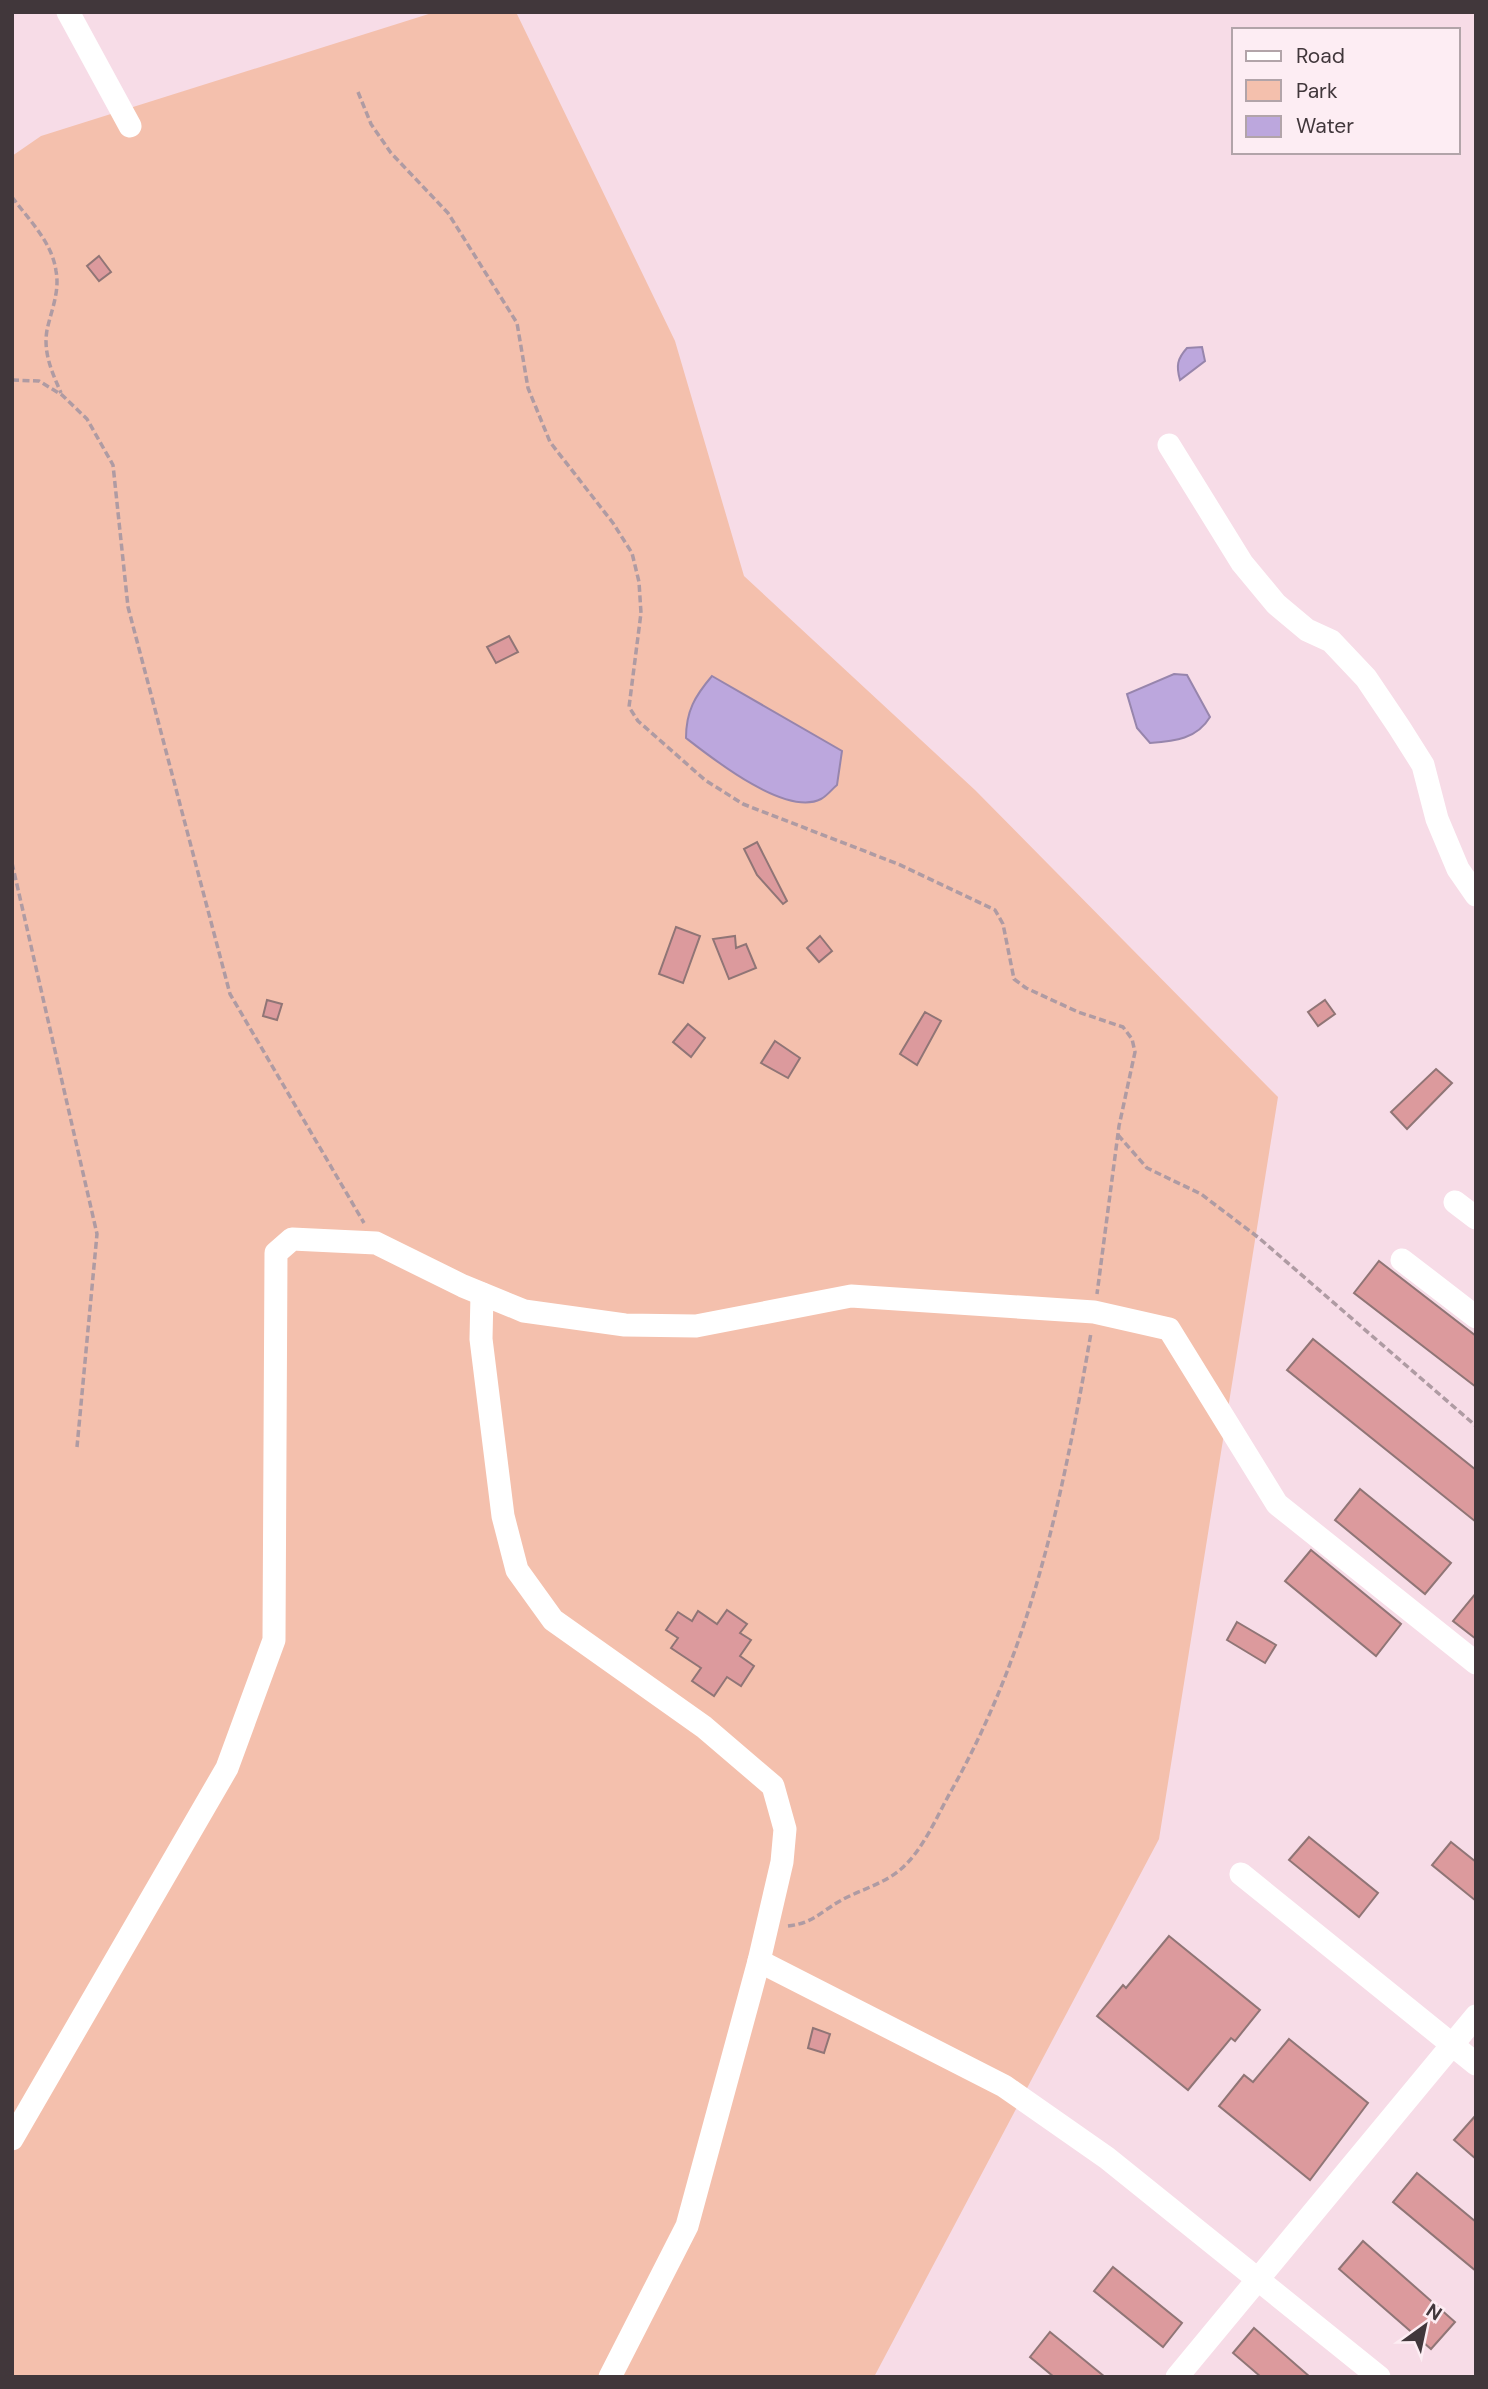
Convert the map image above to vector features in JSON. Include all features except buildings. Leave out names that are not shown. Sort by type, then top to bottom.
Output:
[{"type":"street","points":[[68,12],[130,126]]},
{"type":"street","points":[[1170,445],[1217,526],[1276,604],[1307,630],[1331,641],[1366,678],[1423,765],[1437,819],[1458,869],[1476,895]]},
{"type":"street","points":[[1455,1202],[1476,1218]]},
{"type":"street","points":[[12,2139],[227,1768],[274,1640],[276,1253],[292,1239],[376,1243],[524,1311],[625,1325],[696,1326],[851,1296],[1094,1312],[1169,1329],[1277,1504],[1476,1663]]},
{"type":"street","points":[[1402,1260],[1476,1317]]},
{"type":"street","points":[[482,1294],[481,1339],[501,1502],[517,1570],[553,1620],[704,1727],[773,1786],[785,1829],[782,1862],[759,1961],[687,2226],[610,2377]]},
{"type":"street","points":[[1241,1874],[1476,2064]]},
{"type":"street","points":[[759,1961],[1004,2086],[1107,2158],[1259,2280],[1366,2373]]},
{"type":"street","points":[[1177,2377],[1476,2016]]},
{"type":"path","points":[[358,92],[378,134],[431,199],[448,214],[517,323],[528,388],[550,442],[613,523],[632,553],[639,582],[641,614],[629,707],[638,721],[705,780],[743,804],[898,864],[995,910],[1003,924],[1014,979],[1078,1012],[1123,1027],[1132,1039],[1135,1052],[1118,1135],[1094,1312],[1068,1462],[1045,1556],[1000,1698],[922,1843],[901,1869],[839,1901],[805,1924],[766,1931]]},
{"type":"path","points":[[12,197],[47,244],[57,272],[56,297],[47,332],[48,363],[62,395]]},
{"type":"path","points":[[12,380],[39,381],[62,395],[87,419],[113,465],[128,607],[230,994],[376,1243]]},
{"type":"path","points":[[12,863],[97,1234],[76,1447]]},
{"type":"path","points":[[1118,1135],[1147,1168],[1201,1194],[1259,1238],[1476,1426]]},
{"type":"green space","points":[[435,12],[516,12],[675,341],[744,576],[975,790],[1278,1097],[1159,1839],[874,2377],[12,2377],[12,156],[41,136]]},
{"type":"water","points":[[1202,347],[1205,361],[1180,380],[1178,367],[1181,356],[1187,348]]},
{"type":"water","points":[[1174,674],[1187,675],[1210,717],[1199,730],[1184,738],[1150,743],[1137,728],[1127,694]]},
{"type":"water","points":[[712,676],[842,751],[837,785],[821,799],[806,802],[789,800],[750,783],[686,738],[693,704]]}]
